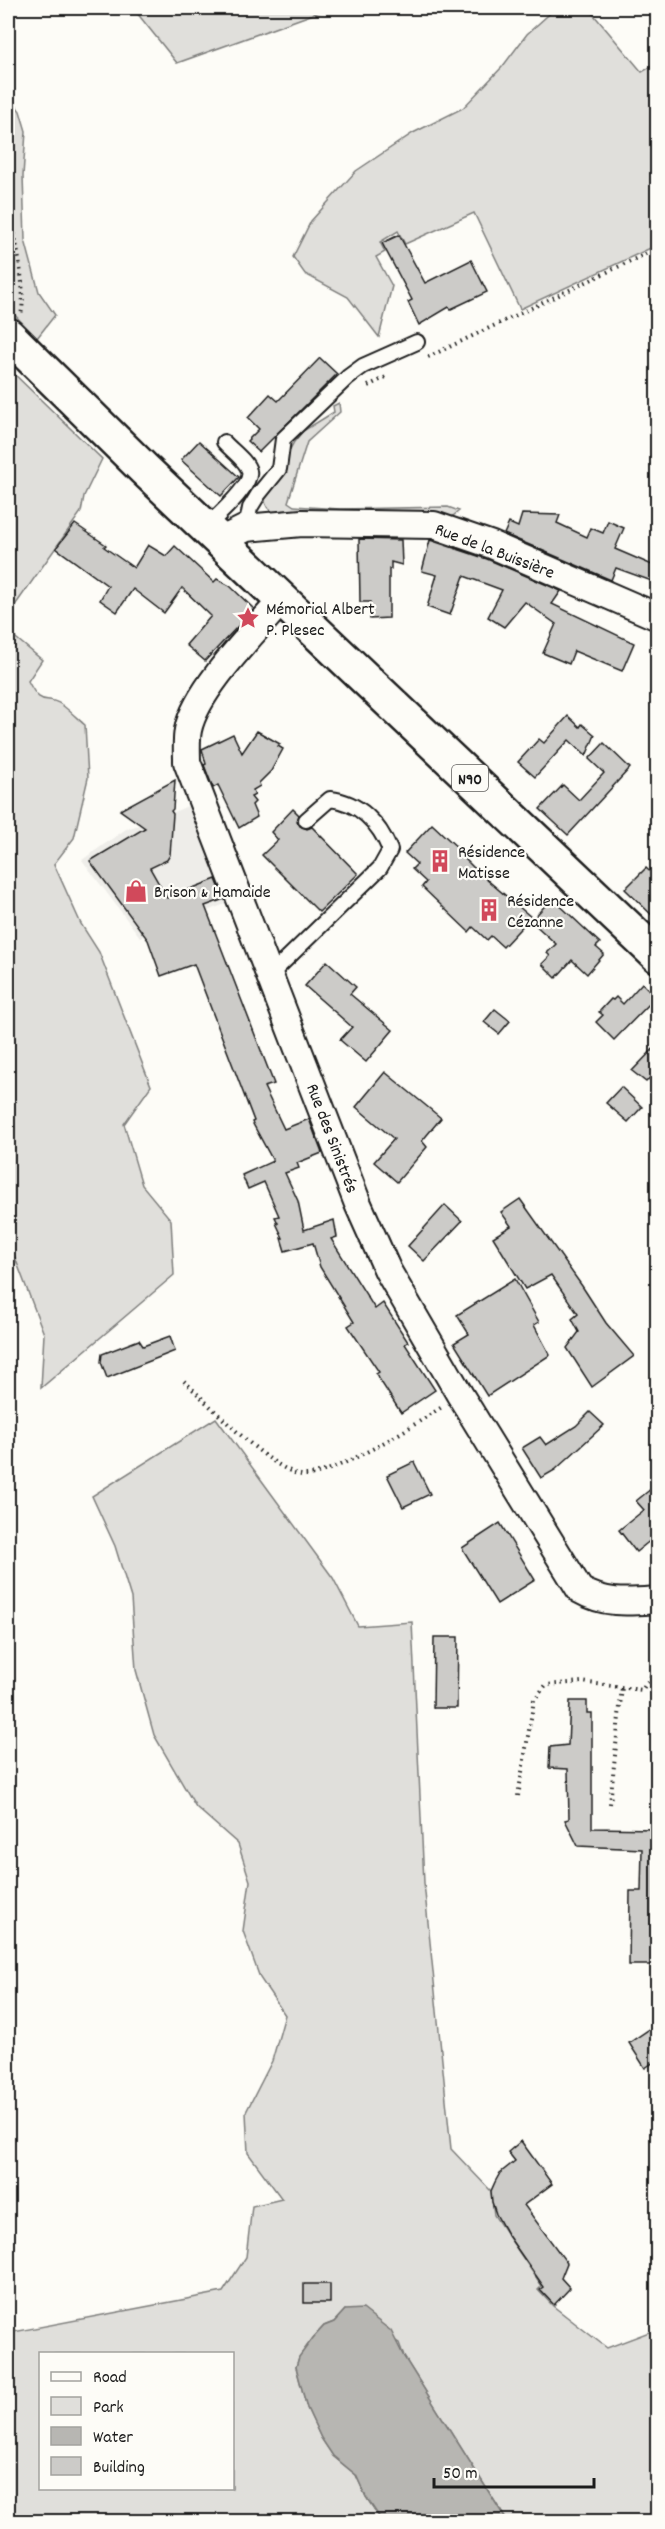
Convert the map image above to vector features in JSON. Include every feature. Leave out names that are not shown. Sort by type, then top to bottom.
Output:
[{"type":"main road","name":"N90","points":[[10,338],[224,532],[282,600],[657,956]]},
{"type":"street","name":"Rue de la Buissière","points":[[224,532],[302,523],[434,525],[492,545],[657,617]]},
{"type":"street","name":"Rue des Sinistrés","points":[[282,600],[205,690],[193,712],[187,731],[187,762],[372,1239],[460,1395],[580,1590],[596,1600],[629,1602],[657,1600]]},
{"type":"lane","points":[[224,532],[250,508],[279,469],[284,439],[348,377],[363,366],[417,342]]},
{"type":"lane","points":[[224,442],[250,472],[248,483],[224,532]]},
{"type":"lane","points":[[270,975],[380,868],[390,850],[383,833],[368,816],[344,801],[330,799],[306,820]]},
{"type":"path","points":[[8,198],[23,306],[10,338]]},
{"type":"path","points":[[417,362],[657,248]]},
{"type":"path","points":[[365,387],[396,372]]},
{"type":"path","points":[[184,1381],[261,1452],[280,1466],[303,1475],[323,1473],[400,1432],[460,1395]]},
{"type":"path","points":[[518,1796],[534,1700],[546,1685],[582,1682],[642,1690],[657,1666]]},
{"type":"path","points":[[610,1804],[622,1687]]},
{"type":"shaded area","points":[[192,804],[233,901],[140,937],[82,860],[126,829],[156,820]]},
{"type":"green space","points":[[133,8],[330,8],[177,63]]},
{"type":"green space","points":[[556,8],[588,8],[642,72],[657,63],[657,245],[520,309],[474,213],[405,244],[398,231],[380,242],[385,252],[376,257],[392,286],[379,337],[348,297],[305,274],[293,257],[311,221],[356,171],[413,133],[463,108],[503,66],[527,34]]},
{"type":"green space","points":[[8,95],[20,111],[26,131],[23,176],[25,240],[39,292],[55,315],[37,338],[8,308]]},
{"type":"green space","points":[[8,368],[102,459],[84,496],[81,512],[11,611],[11,634],[42,660],[28,681],[37,695],[62,705],[85,725],[88,778],[74,838],[54,864],[81,924],[99,952],[151,1086],[124,1124],[142,1185],[171,1220],[174,1275],[41,1388],[44,1334],[8,1239]]},
{"type":"green space","points":[[339,403],[340,412],[307,442],[288,502],[294,506],[340,509],[448,507],[459,511],[448,520],[277,514],[269,509],[265,496],[294,442],[303,431],[334,412],[333,406]]},
{"type":"green space","points":[[216,1418],[333,1578],[358,1626],[412,1622],[424,1883],[451,2149],[491,2191],[494,2215],[542,2286],[538,2290],[553,2306],[607,2348],[657,2329],[657,2521],[507,2521],[404,2357],[399,2343],[345,2310],[313,2338],[299,2357],[296,2367],[307,2408],[321,2438],[333,2456],[356,2475],[366,2497],[382,2521],[8,2522],[8,2333],[223,2292],[246,2257],[252,2206],[282,2199],[248,2153],[246,2112],[272,2061],[285,2015],[260,1978],[243,1931],[250,1881],[238,1844],[196,1807],[154,1735],[136,1670],[131,1598],[115,1546],[92,1496]]},
{"type":"water","points":[[363,2309],[391,2331],[404,2357],[507,2521],[382,2521],[366,2497],[356,2475],[333,2456],[321,2438],[307,2408],[296,2367],[299,2357],[324,2326],[334,2322],[345,2310]]},
{"type":"building","points":[[399,235],[425,283],[471,260],[487,292],[451,309],[449,307],[419,325],[408,302],[412,300],[382,243]]},
{"type":"building","points":[[320,358],[337,374],[259,452],[247,441],[259,429],[248,418],[270,394],[278,401]]},
{"type":"building","points":[[199,441],[239,477],[221,496],[181,460]]},
{"type":"building","points":[[522,514],[560,515],[557,523],[587,537],[591,528],[603,533],[608,521],[624,528],[615,549],[657,567],[657,583],[616,568],[611,580],[504,534],[509,523],[518,527]]},
{"type":"building","points":[[75,524],[134,568],[148,545],[166,556],[175,546],[214,582],[217,579],[230,586],[254,609],[205,661],[186,645],[211,616],[182,588],[164,613],[133,589],[117,612],[100,600],[108,586],[56,548]]},
{"type":"building","points":[[359,539],[401,540],[402,565],[391,562],[391,569],[389,569],[389,618],[370,619],[370,602],[360,602]]},
{"type":"building","points":[[430,540],[487,559],[561,591],[552,604],[634,643],[622,671],[574,651],[569,664],[543,653],[556,624],[525,602],[504,627],[488,617],[502,590],[464,576],[450,615],[427,607],[437,575],[422,571]]},
{"type":"building","points":[[568,716],[580,727],[582,724],[595,735],[586,756],[569,740],[535,777],[518,762],[539,739],[544,743]]},
{"type":"building","points":[[257,731],[280,744],[278,746],[283,749],[271,771],[259,783],[260,786],[253,790],[255,795],[251,797],[255,802],[252,805],[257,817],[239,828],[218,785],[213,788],[204,765],[206,764],[202,749],[233,734],[242,753]]},
{"type":"building","points":[[604,743],[630,768],[568,835],[540,809],[563,785],[579,800],[604,773],[589,759]]},
{"type":"building","points":[[175,780],[171,811],[173,814],[170,855],[167,860],[150,868],[167,898],[216,879],[224,899],[205,906],[274,1084],[264,1087],[284,1129],[309,1119],[322,1153],[297,1163],[299,1168],[285,1173],[298,1201],[304,1230],[334,1220],[337,1237],[331,1239],[375,1309],[383,1303],[408,1342],[405,1344],[435,1390],[401,1413],[376,1374],[379,1372],[348,1326],[354,1322],[320,1267],[313,1243],[285,1251],[281,1238],[283,1238],[276,1223],[278,1223],[275,1217],[279,1216],[264,1182],[248,1189],[242,1175],[273,1161],[252,1122],[254,1121],[194,964],[161,976],[148,940],[90,861],[145,828],[120,810]]},
{"type":"building","points":[[293,809],[299,815],[297,821],[300,826],[307,829],[312,827],[358,874],[319,912],[262,855],[278,840],[271,832]]},
{"type":"building","points":[[432,824],[462,852],[460,854],[479,873],[531,917],[503,947],[491,936],[487,940],[473,927],[469,932],[422,887],[426,882],[412,869],[417,864],[405,853]]},
{"type":"building","points":[[646,868],[657,878],[657,920],[625,889]]},
{"type":"building","points":[[552,898],[600,943],[596,947],[604,954],[587,974],[572,960],[556,978],[542,964],[550,956],[547,953],[556,944],[531,921]]},
{"type":"building","points":[[327,961],[356,987],[350,994],[393,1030],[366,1062],[340,1040],[352,1027],[305,986]]},
{"type":"building","points":[[642,983],[656,997],[614,1040],[596,1022],[603,1015],[599,1012],[611,999],[616,997],[623,1004]]},
{"type":"building","points":[[495,1009],[510,1021],[499,1034],[484,1022]]},
{"type":"building","points":[[657,1045],[657,1070],[646,1082],[632,1071]]},
{"type":"building","points":[[385,1072],[441,1118],[422,1141],[427,1147],[397,1182],[374,1162],[394,1139],[356,1107]]},
{"type":"building","points":[[621,1087],[642,1107],[628,1122],[606,1103]]},
{"type":"building","points":[[520,1199],[606,1323],[634,1356],[592,1387],[567,1348],[579,1332],[572,1319],[578,1314],[551,1275],[525,1289],[493,1237],[511,1226],[501,1212]]},
{"type":"building","points":[[445,1205],[462,1221],[424,1261],[408,1246]]},
{"type":"building","points":[[515,1279],[539,1322],[534,1325],[550,1355],[487,1396],[454,1343],[469,1334],[457,1315]]},
{"type":"building","points":[[170,1336],[175,1351],[107,1378],[101,1362],[102,1354],[139,1340],[143,1346]]},
{"type":"building","points":[[590,1412],[604,1425],[555,1470],[541,1478],[522,1448],[540,1437],[546,1445],[576,1426]]},
{"type":"building","points":[[414,1462],[430,1494],[403,1507],[387,1475]]},
{"type":"building","points":[[657,1484],[657,1535],[636,1552],[619,1530],[644,1510],[636,1501]]},
{"type":"building","points":[[500,1523],[535,1580],[497,1604],[462,1548]]},
{"type":"building","points":[[434,1637],[458,1637],[457,1708],[433,1708]]},
{"type":"building","points":[[570,1701],[587,1701],[587,1713],[592,1713],[592,1828],[657,1829],[657,1965],[629,1965],[630,1891],[641,1891],[642,1849],[578,1846],[565,1820],[569,1819],[568,1769],[549,1768],[550,1747],[568,1745]]},
{"type":"building","points":[[657,2024],[657,2060],[645,2068],[629,2043]]},
{"type":"building","points":[[521,2141],[552,2184],[524,2205],[567,2263],[561,2278],[570,2288],[554,2305],[540,2290],[544,2287],[507,2234],[492,2202],[491,2191],[500,2173],[515,2161],[508,2152]]},
{"type":"building","points":[[304,2284],[330,2284],[330,2303],[304,2303]]},
{"type":"place","name":"Mémorial Albert P. Plesec","points":[[248,618]]},
{"type":"place","name":"Résidence Matisse","points":[[440,861]]},
{"type":"place","name":"Brison & Hamaide","points":[[136,891]]},
{"type":"place","name":"Résidence Cézanne","points":[[489,910]]}]
